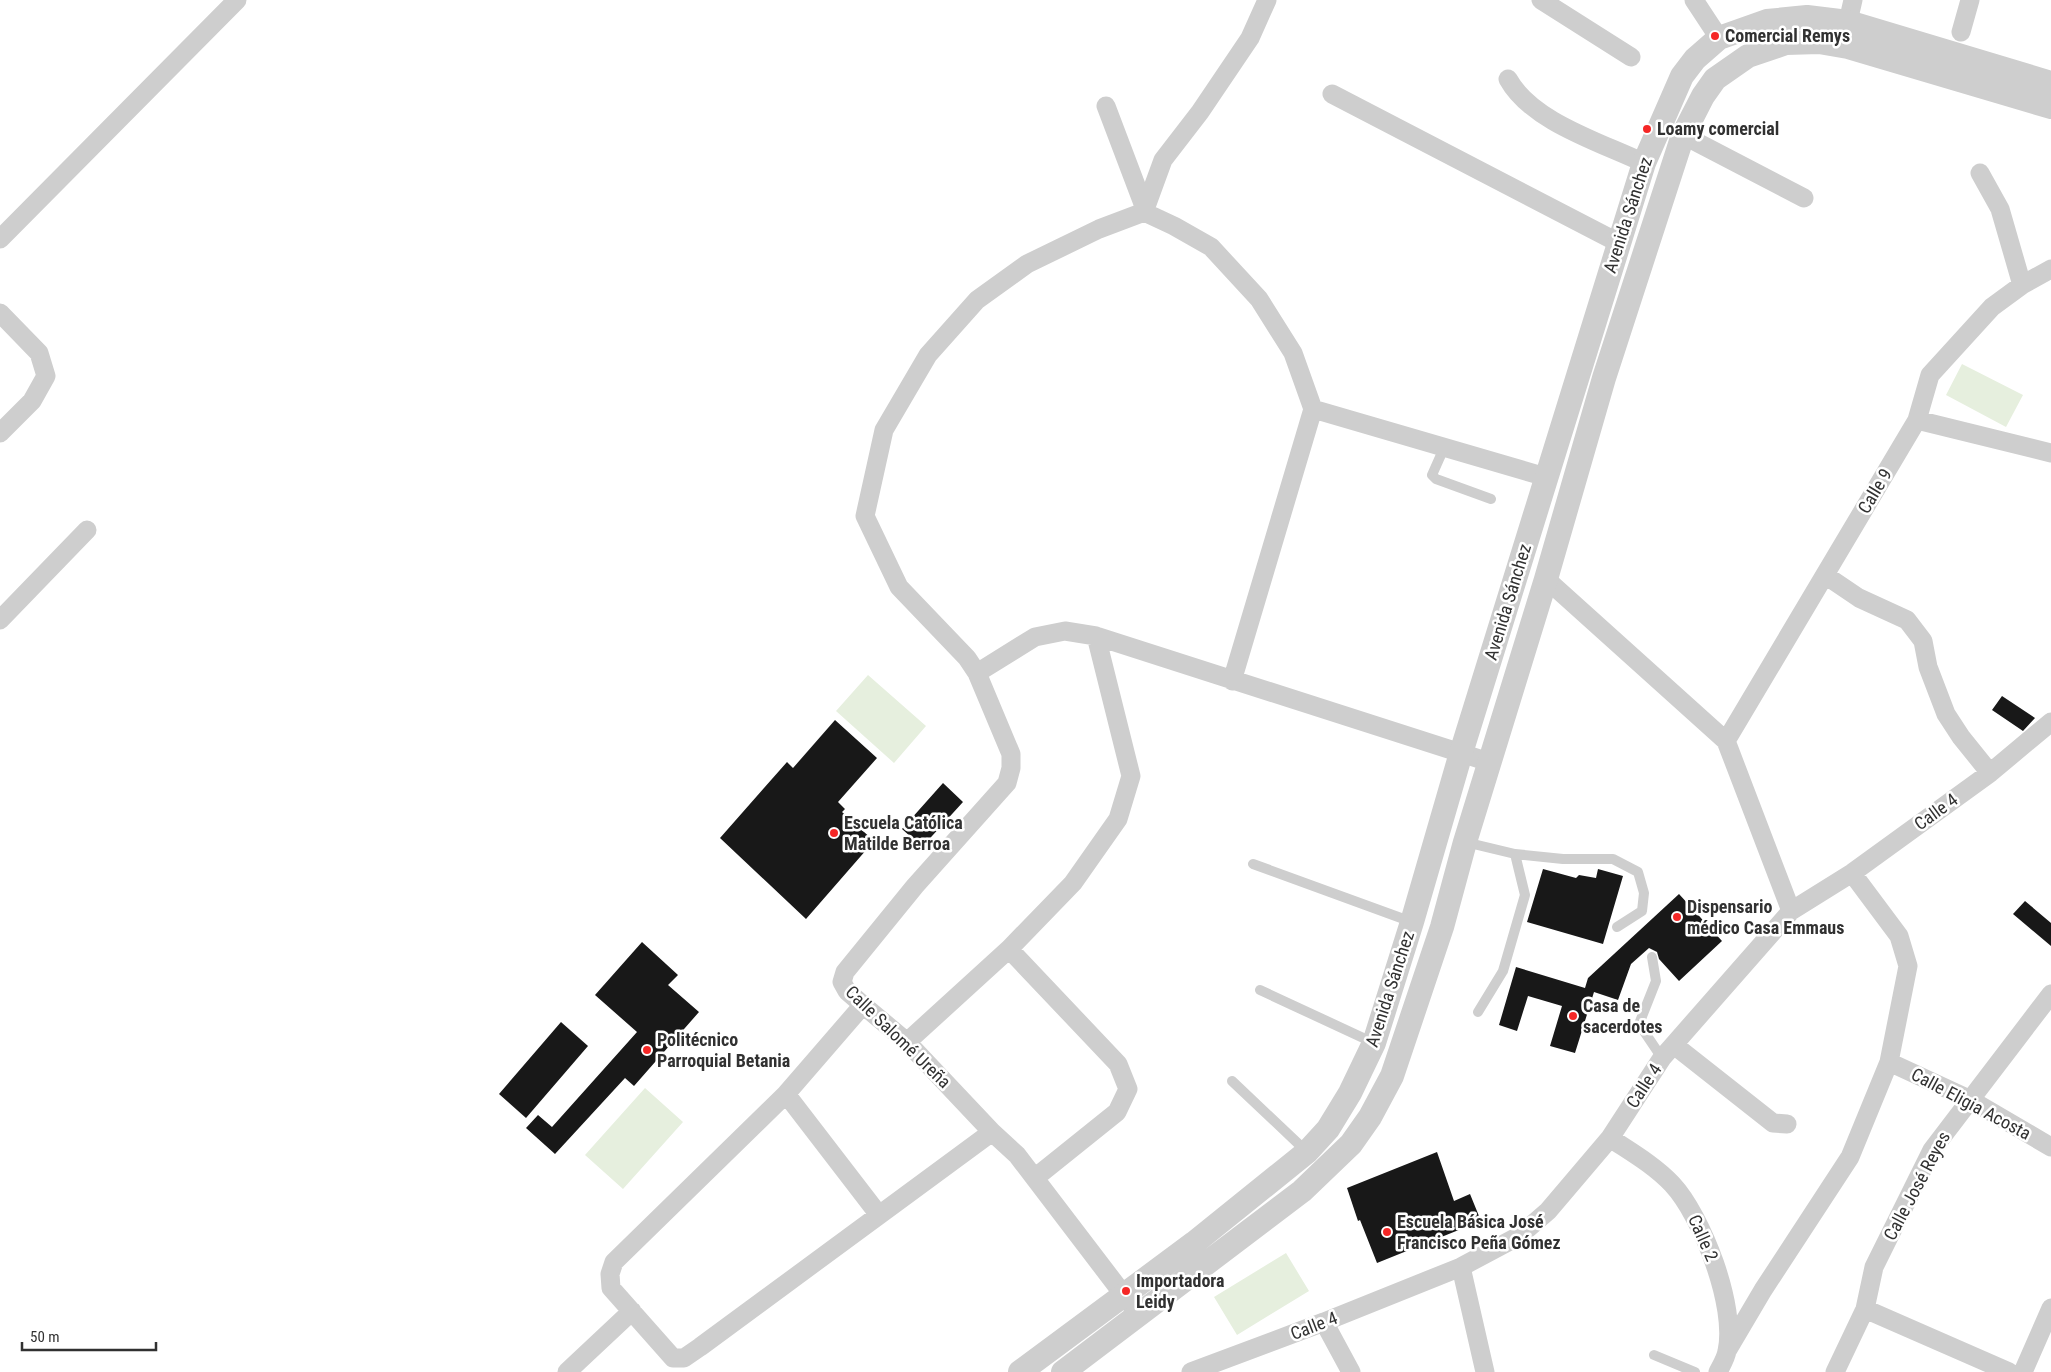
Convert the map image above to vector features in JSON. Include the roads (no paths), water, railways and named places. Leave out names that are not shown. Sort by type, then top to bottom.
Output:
[{"type":"street","points":[[0,239],[237,0]]},
{"type":"street","points":[[1145,211],[1164,160],[1200,112],[1250,38],[1266,0]]},
{"type":"street","points":[[1541,0],[1631,57]]},
{"type":"street","points":[[1694,0],[1719,38]]},
{"type":"street","points":[[1960,32],[1970,0]]},
{"type":"street","points":[[1848,47],[1850,11]]},
{"type":"street","name":"Avenida Sánchez","points":[[1020,1372],[1194,1243],[1307,1152],[1328,1129],[1350,1093],[1374,1043],[1412,922],[1461,753],[1644,163],[1682,76],[1695,59],[1719,38],[1745,27],[1790,18],[1850,11],[2051,83]]},
{"type":"street","name":"Avenida Sánchez","points":[[1063,1372],[1302,1191],[1351,1144],[1370,1117],[1392,1076],[1442,928],[1465,842],[1546,580],[1604,378],[1683,135],[1703,96],[1715,79],[1748,56],[1786,43],[1819,42],[1848,47],[2051,107]]},
{"type":"street","points":[[1508,79],[1515,92],[1539,112],[1644,163]]},
{"type":"street","points":[[1332,94],[1619,243]]},
{"type":"street","points":[[1106,106],[1145,211],[1211,247],[1259,299],[1293,353],[1313,409],[1232,681]]},
{"type":"street","points":[[1683,135],[1804,198]]},
{"type":"street","points":[[1980,173],[2000,209],[2022,285]]},
{"type":"street","name":"Calle Salomé Ureña","points":[[1140,1315],[1036,1177],[1017,1155],[992,1132],[907,1042],[862,1005],[842,982],[845,972],[915,886],[1007,783],[1011,768],[1010,754],[977,673],[967,658],[899,588],[865,516],[884,430],[928,355],[977,300],[1028,264],[1099,228],[1145,211]]},
{"type":"street","name":"Calle 9","points":[[1726,741],[1917,420],[1930,375],[1992,307],[2022,285],[2051,269]]},
{"type":"street","points":[[0,314],[40,353],[46,376],[32,401],[0,433]]},
{"type":"street","points":[[1313,409],[1546,477]]},
{"type":"street","points":[[1917,420],[2051,453]]},
{"type":"street","points":[[0,620],[87,530]]},
{"type":"street","points":[[1825,575],[1859,598],[1907,620],[1923,641],[1928,667],[1946,714],[1961,737],[1990,773]]},
{"type":"street","points":[[1546,580],[1726,741],[1791,911]]},
{"type":"street","points":[[977,673],[1035,637],[1065,631],[1096,636],[1489,762]]},
{"type":"street","points":[[907,1042],[1009,949],[1073,883],[1118,819],[1131,776],[1096,636]]},
{"type":"street","name":"Calle 4","points":[[1191,1372],[1324,1322],[1461,1267],[1519,1236],[1548,1211],[1610,1138],[1668,1052],[1791,911],[1852,873],[1990,773],[2051,722]]},
{"type":"street","points":[[1728,1351],[1762,1290],[1850,1157],[1889,1062],[1908,966],[1899,936],[1852,873]]},
{"type":"street","points":[[1412,922],[1442,928]]},
{"type":"street","points":[[1009,949],[1118,1064],[1128,1090],[1117,1112],[1036,1177]]},
{"type":"street","name":"Calle José Reyes","points":[[1835,1372],[1865,1309],[1874,1267],[1932,1150],[1968,1099],[2049,1003]]},
{"type":"street","points":[[862,1005],[786,1094],[614,1262],[610,1274],[611,1288],[673,1358],[684,1358],[992,1132]]},
{"type":"street","points":[[1668,1052],[1773,1124],[1787,1124]]},
{"type":"street","name":"Calle Eligia Acosta","points":[[1889,1062],[1968,1099],[2051,1147]]},
{"type":"street","points":[[786,1094],[879,1215]]},
{"type":"street","name":"Calle 2","points":[[1610,1138],[1662,1175],[1687,1203],[1699,1224],[1722,1289],[1728,1322],[1728,1351],[1718,1372]]},
{"type":"street","points":[[1461,1267],[1485,1372]]},
{"type":"street","points":[[2024,1372],[2051,1308]]},
{"type":"street","points":[[1865,1309],[1997,1370]]},
{"type":"street","points":[[567,1372],[632,1311]]},
{"type":"street","points":[[1324,1322],[1351,1372]]},
{"type":"lane","points":[[1444,448],[1432,474],[1436,479],[1491,499]]},
{"type":"lane","points":[[1465,842],[1514,854],[1563,859],[1613,859],[1638,872],[1644,893],[1642,911],[1618,926]]},
{"type":"lane","points":[[1478,1012],[1503,972],[1525,895],[1514,854]]},
{"type":"lane","points":[[1253,864],[1412,922]]},
{"type":"lane","points":[[1652,957],[1656,981],[1639,1024],[1668,1052]]},
{"type":"lane","points":[[1260,990],[1374,1043]]},
{"type":"lane","points":[[1232,1081],[1307,1152]]},
{"type":"lane","points":[[1654,1356],[1695,1372]]},
{"type":"place","name":"Comercial Remys","points":[[1715,36]]},
{"type":"place","name":"Loamy comercial","points":[[1647,129]]},
{"type":"place","name":"Escuela Católica Matilde Berroa","points":[[834,833]]},
{"type":"place","name":"Dispensario médico Casa Emmaus","points":[[1677,917]]},
{"type":"place","name":"Casa de sacerdotes","points":[[1573,1016]]},
{"type":"place","name":"Politécnico Parroquial Betania","points":[[647,1050]]},
{"type":"place","name":"Escuela Básica José Francisco Peña Gómez","points":[[1387,1232]]},
{"type":"place","name":"Importadora Leidy","points":[[1126,1291]]}]
